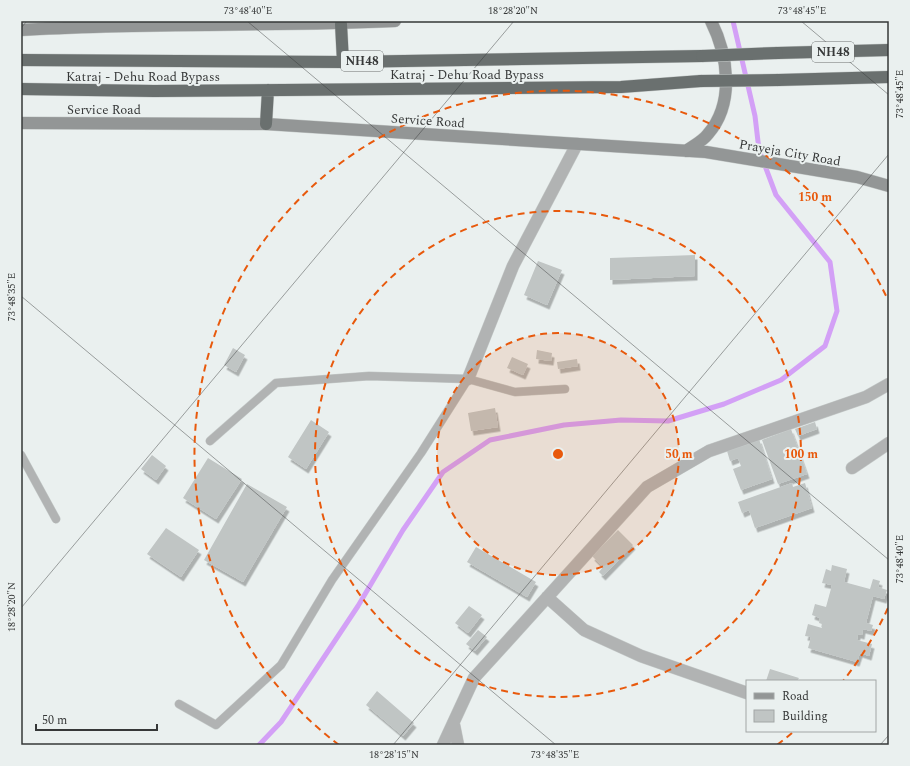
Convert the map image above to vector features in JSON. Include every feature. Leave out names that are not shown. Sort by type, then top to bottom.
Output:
[{"type":"highway","points":[[341,24],[343,62]]},
{"type":"highway","name":"Katraj - Dehu Road Bypass","points":[[21,60],[343,62],[702,56],[889,50]]},
{"type":"highway","name":"Katraj - Dehu Road Bypass","points":[[21,89],[268,90],[620,87],[701,81],[889,77]]},
{"type":"highway","points":[[266,124],[268,90]]},
{"type":"street","points":[[21,30],[78,24],[341,24],[395,21]]},
{"type":"street","points":[[686,151],[708,135],[718,120],[724,100],[726,69],[721,45],[711,21]]},
{"type":"street","name":"Service Road","points":[[21,123],[266,124],[686,151]]},
{"type":"street","points":[[468,379],[513,266],[577,144]]},
{"type":"street","name":"Prayeja City Road","points":[[686,151],[706,152],[827,172],[856,177],[889,186]]},
{"type":"street","points":[[443,745],[454,726],[474,678],[647,486],[709,451],[866,397],[889,384]]},
{"type":"street","points":[[852,468],[889,443]]},
{"type":"street","points":[[547,597],[584,630],[641,656],[746,693]]},
{"type":"street","points":[[454,726],[458,745]]},
{"type":"lane","points":[[210,441],[276,383],[368,376],[468,379],[515,392],[565,389]]},
{"type":"lane","points":[[179,704],[216,725],[281,665],[332,580],[421,453],[468,379]]},
{"type":"lane","points":[[21,456],[56,519]]},
{"type":"building","points":[[695,255],[695,276],[610,280],[610,258]]},
{"type":"building","points":[[538,261],[562,270],[547,305],[524,295]]},
{"type":"building","points":[[233,348],[245,355],[236,372],[224,365]]},
{"type":"building","points":[[537,350],[552,353],[551,361],[536,359]]},
{"type":"building","points":[[512,357],[528,364],[523,375],[507,368]]},
{"type":"building","points":[[577,359],[578,366],[558,369],[557,362]]},
{"type":"building","points":[[495,408],[498,427],[471,431],[468,413]]},
{"type":"building","points":[[311,420],[329,432],[306,469],[288,457]]},
{"type":"building","points":[[815,422],[817,429],[798,436],[795,429]]},
{"type":"building","points":[[791,429],[807,474],[778,484],[762,440]]},
{"type":"building","points":[[759,439],[772,479],[741,490],[733,469],[741,466],[738,458],[730,461],[727,451]]},
{"type":"building","points":[[152,455],[166,466],[156,480],[141,469]]},
{"type":"building","points":[[208,458],[242,479],[216,519],[183,498]]},
{"type":"building","points":[[792,483],[793,487],[805,483],[812,508],[755,528],[749,510],[742,513],[738,502]]},
{"type":"building","points":[[247,484],[287,507],[243,582],[204,560]]},
{"type":"building","points":[[166,528],[199,550],[181,577],[147,554]]},
{"type":"building","points":[[618,530],[633,545],[603,576],[599,572],[603,567],[592,556]]},
{"type":"building","points":[[476,547],[536,582],[527,597],[467,562]]},
{"type":"building","points":[[832,565],[847,569],[844,582],[870,589],[873,579],[880,581],[878,587],[887,590],[884,599],[873,596],[866,623],[873,625],[871,631],[863,629],[862,635],[858,634],[857,640],[872,644],[869,656],[860,653],[857,662],[808,648],[811,637],[805,636],[808,624],[822,628],[822,624],[819,623],[820,618],[812,615],[815,604],[826,607],[832,585],[822,583],[826,569],[831,571]]},
{"type":"building","points":[[469,606],[482,615],[468,633],[455,623]]},
{"type":"building","points":[[478,630],[487,637],[475,651],[466,644]]},
{"type":"building","points":[[770,669],[799,678],[798,680],[766,680]]},
{"type":"building","points":[[377,691],[414,723],[403,736],[366,705]]},
{"type":"waterway","points":[[259,745],[281,722],[358,606],[403,530],[443,472],[490,440],[564,425],[621,420],[668,421],[724,404],[781,380],[825,346],[837,311],[830,262],[776,195],[759,150],[755,116],[733,21]]}]
